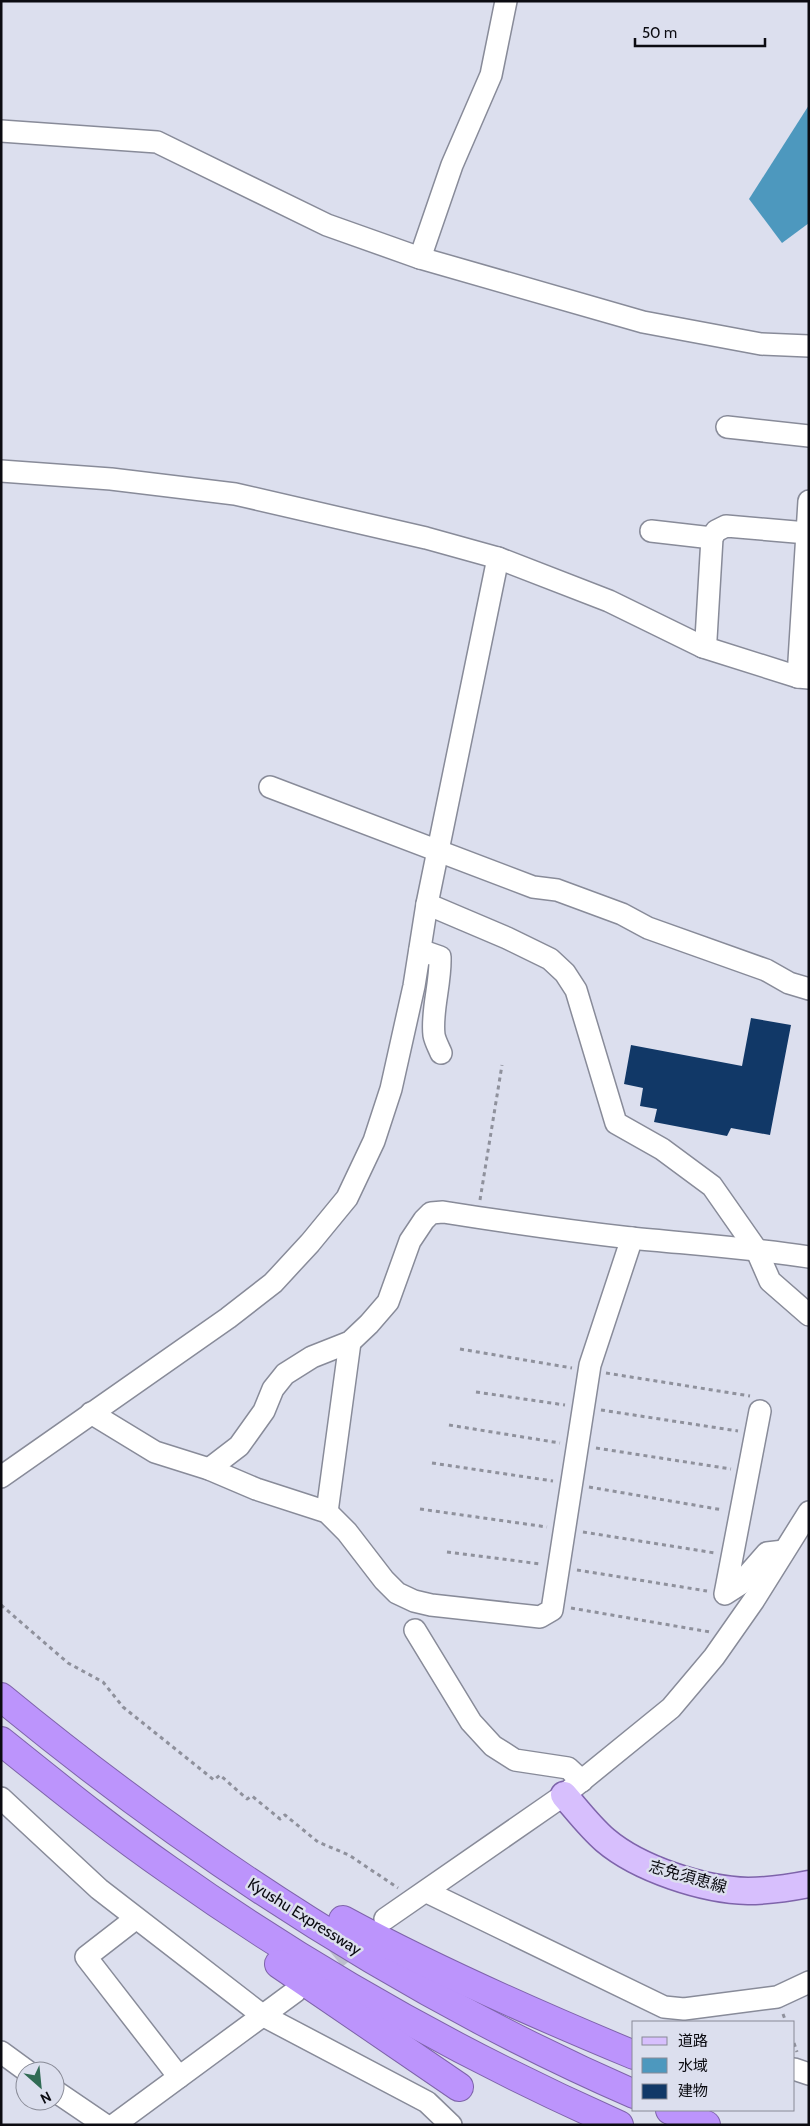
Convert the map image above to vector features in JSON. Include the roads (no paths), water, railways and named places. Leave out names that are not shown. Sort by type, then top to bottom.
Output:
[{"type":"highway","name":"Kyushu Expressway","points":[[1,1697],[55,1742],[190,1842],[324,1929],[460,2009],[531,2046],[632,2093]]},
{"type":"highway","points":[[1,1741],[75,1801],[210,1916],[459,2087]]},
{"type":"highway","points":[[55,1742],[256,1873],[419,1960],[504,2001],[632,2054]]},
{"type":"highway","points":[[75,1801],[168,1870],[240,1919],[364,1996],[517,2078],[619,2125]]},
{"type":"highway","points":[[672,2111],[706,2125]]},
{"type":"main road","name":"志免須恵線","points":[[573,1788],[606,1841],[633,1859],[662,1872],[718,1888],[748,1891],[809,1884]]},
{"type":"street","points":[[420,258],[452,165],[491,75],[506,1]]},
{"type":"street","points":[[1,131],[157,142],[327,226],[420,258],[643,322],[762,344],[809,346]]},
{"type":"street","points":[[727,428],[809,436]]},
{"type":"street","points":[[1,471],[111,479],[235,494],[426,538],[498,558],[609,601],[703,647],[803,678],[809,501]]},
{"type":"street","points":[[703,647],[706,639],[712,538],[716,531],[726,526],[807,533]]},
{"type":"street","points":[[651,531],[712,538]]},
{"type":"street","points":[[1,1477],[228,1318],[273,1283],[310,1243],[347,1198],[374,1141],[391,1089],[498,558]]},
{"type":"street","points":[[270,787],[533,888],[557,890],[622,914],[648,928],[766,970],[789,983],[809,989]]},
{"type":"street","points":[[427,904],[507,938],[550,959],[564,973],[576,990],[616,1123],[662,1149],[712,1186],[756,1249],[770,1281],[809,1316]]},
{"type":"street","points":[[420,950],[440,957],[441,977],[434,1017],[434,1036],[441,1053]]},
{"type":"street","points":[[209,1469],[238,1446],[264,1411],[273,1389],[285,1374],[312,1357],[350,1342],[388,1302],[410,1241],[431,1213],[632,1238],[756,1249],[809,1257]]},
{"type":"street","points":[[91,1413],[155,1452],[209,1469],[256,1489],[327,1512],[347,1532],[384,1580],[397,1593],[414,1601],[431,1606],[540,1617],[552,1610],[553,1605],[589,1371],[632,1238]]},
{"type":"street","points":[[327,1512],[350,1342]]},
{"type":"street","points":[[759,1404],[756,1434],[725,1594],[739,1584],[766,1553],[784,1551]]},
{"type":"street","points":[[385,1920],[573,1788],[671,1708],[714,1657],[784,1551],[805,1526]]},
{"type":"street","points":[[414,1630],[471,1722],[493,1746],[515,1760],[568,1768],[573,1788]]},
{"type":"street","points":[[1,1798],[99,1889],[262,2015],[427,2102],[452,2125]]},
{"type":"street","points":[[421,1896],[664,2007],[684,2009],[777,1996],[809,1982]]},
{"type":"street","points":[[135,1918],[86,1956],[180,2077]]},
{"type":"street","points":[[114,2125],[296,1991]]},
{"type":"street","points":[[1,2052],[15,2062]]},
{"type":"street","points":[[795,2069],[809,2074]]},
{"type":"street","points":[[65,2098],[106,2125]]},
{"type":"water","points":[[809,105],[809,223],[782,243],[749,199]]},
{"type":"tunnel","points":[[311,1979],[361,1938]]}]
